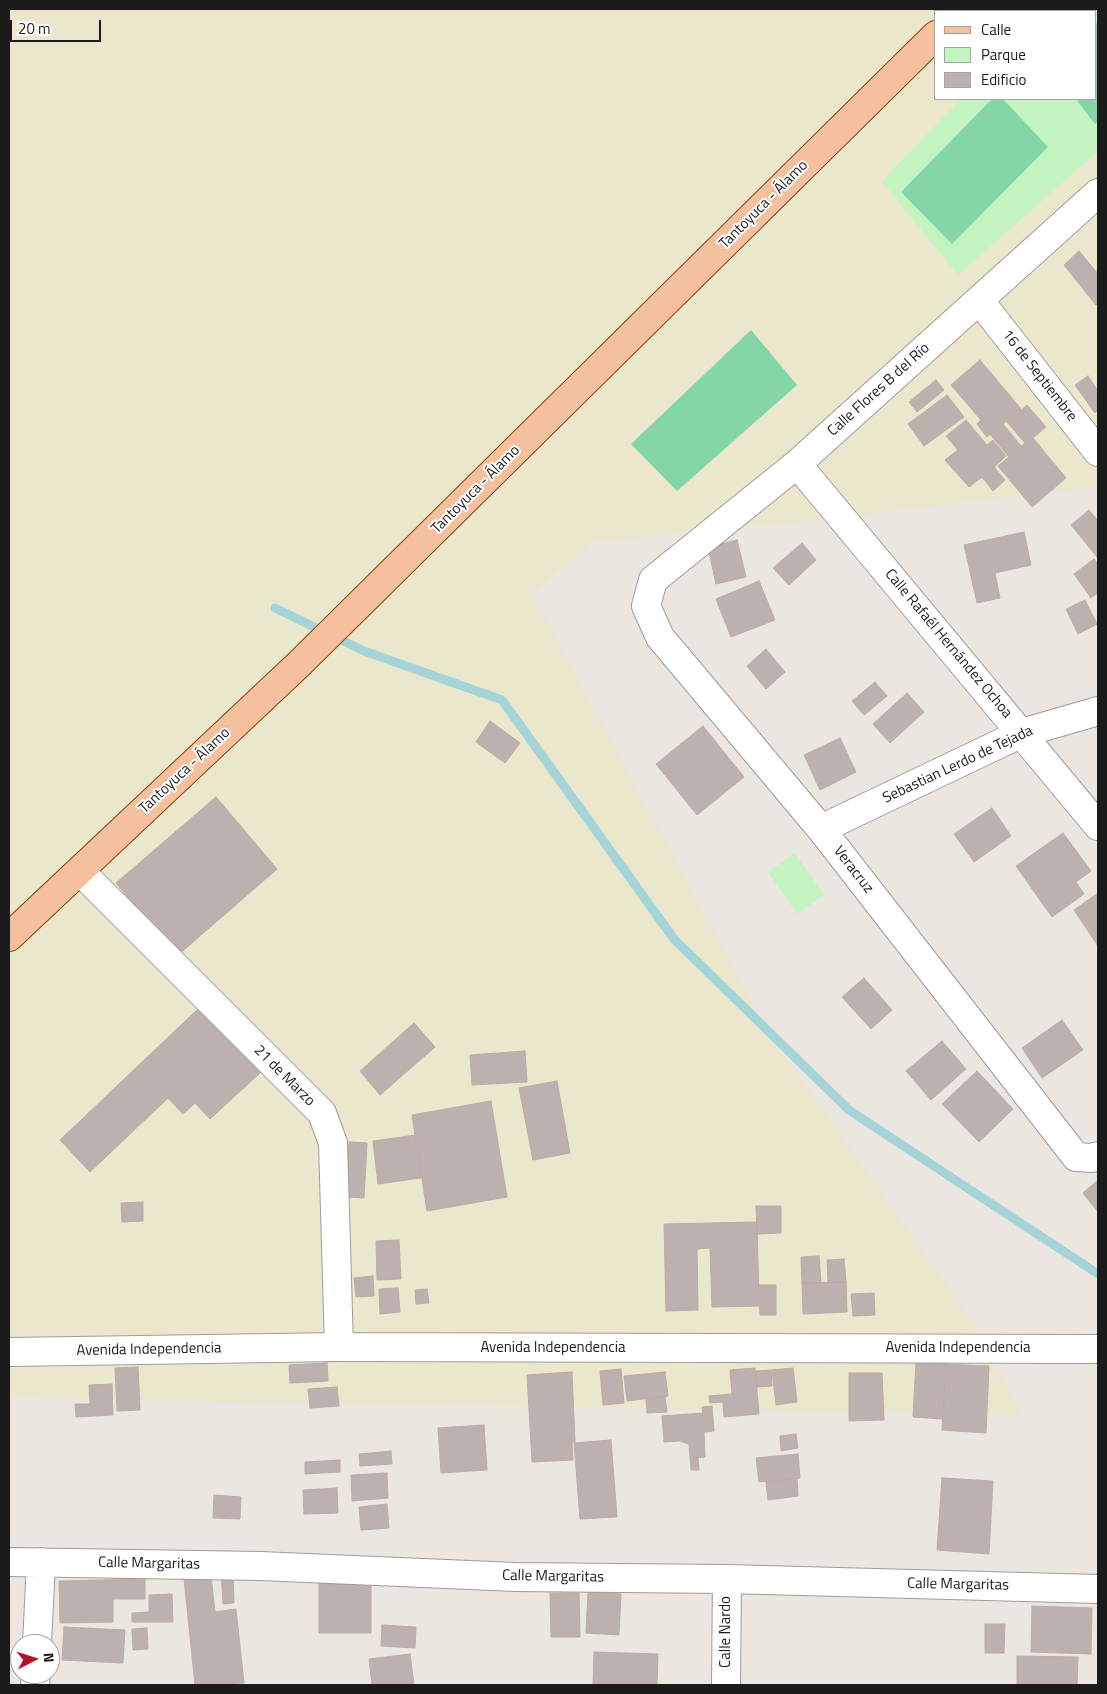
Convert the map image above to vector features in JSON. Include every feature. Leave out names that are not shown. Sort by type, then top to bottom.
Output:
[{"type":"main road","name":"Tantoyuca - Álamo","points":[[9,938],[299,664],[934,37]]},
{"type":"street","name":"Calle Flores B del Río","points":[[654,580],[797,464],[1098,194]]},
{"type":"street","name":"16 de Septiembre","points":[[979,300],[1098,452]]},
{"type":"street","name":"Calle Rafaél Hernández Ochoa","points":[[797,464],[1098,826]]},
{"type":"street","name":"Veracruz","points":[[654,580],[646,606],[660,637],[821,829],[1087,1157]]},
{"type":"street","name":"Sebastian Lerdo de Tejada","points":[[821,829],[1022,733],[1098,711]]},
{"type":"street","name":"21 de Marzo","points":[[80,871],[322,1114],[333,1143],[338,1347]]},
{"type":"street","name":"Avenida Independencia","points":[[9,1352],[338,1347],[1098,1349]]},
{"type":"street","name":"Calle Margaritas","points":[[9,1562],[260,1566],[516,1577],[1098,1589]]},
{"type":"street","points":[[37,1634],[41,1562]]},
{"type":"street","name":"Calle Nardo","points":[[726,1685],[727,1580]]},
{"type":"shaded area","points":[[9,9],[1098,9],[1098,486],[799,522],[592,542],[532,595],[768,1033],[974,1324],[1022,1415],[9,1398]]},
{"type":"green space","points":[[1098,9],[1098,151],[958,275],[882,181],[960,100],[1097,100],[1097,10],[1046,10]]},
{"type":"green space","points":[[1097,23],[1098,121],[1095,124],[1077,100],[1097,100]]},
{"type":"green space","points":[[991,100],[1004,100],[1048,147],[952,244],[901,192]]},
{"type":"green space","points":[[751,330],[797,385],[677,491],[631,444]]},
{"type":"green space","points":[[795,853],[824,895],[797,914],[768,872]]},
{"type":"building","points":[[1079,251],[1098,274],[1098,303],[1096,305],[1064,265]]},
{"type":"building","points":[[980,360],[1021,409],[1003,424],[1021,446],[1025,443],[1007,422],[1027,405],[1046,427],[1033,438],[1066,478],[1032,507],[998,466],[1009,457],[990,434],[987,437],[977,424],[981,420],[951,385]]},
{"type":"building","points":[[1088,376],[1098,391],[1098,410],[1095,413],[1075,385]]},
{"type":"building","points":[[936,380],[944,390],[917,412],[909,402]]},
{"type":"building","points":[[947,395],[964,417],[924,446],[908,424]]},
{"type":"building","points":[[966,420],[987,445],[993,440],[1006,456],[994,467],[1005,480],[993,491],[982,477],[969,487],[945,460],[958,450],[946,436]]},
{"type":"building","points":[[1089,510],[1098,521],[1098,558],[1071,525]]},
{"type":"building","points":[[1024,532],[1031,565],[995,573],[1000,598],[977,603],[964,545]]},
{"type":"building","points":[[737,540],[746,577],[716,584],[708,547]]},
{"type":"building","points":[[802,543],[816,560],[789,585],[773,568]]},
{"type":"building","points":[[1094,559],[1098,564],[1098,593],[1091,598],[1074,574]]},
{"type":"building","points":[[759,581],[775,620],[731,637],[716,599]]},
{"type":"building","points":[[1085,600],[1097,624],[1078,634],[1066,609]]},
{"type":"building","points":[[766,649],[785,672],[766,689],[747,666]]},
{"type":"building","points":[[875,682],[887,696],[864,715],[852,701]]},
{"type":"building","points":[[907,693],[924,712],[890,743],[873,724]]},
{"type":"building","points":[[490,721],[520,743],[505,763],[476,742]]},
{"type":"building","points":[[703,726],[744,777],[697,815],[656,764]]},
{"type":"building","points":[[840,738],[856,772],[820,790],[804,755]]},
{"type":"building","points":[[216,797],[277,869],[178,955],[116,883]]},
{"type":"building","points":[[992,808],[1011,836],[974,862],[954,834]]},
{"type":"building","points":[[1063,833],[1091,871],[1076,882],[1084,894],[1052,917],[1016,866]]},
{"type":"building","points":[[1098,893],[1098,946],[1074,910]]},
{"type":"building","points":[[864,978],[892,1010],[871,1029],[842,997]]},
{"type":"building","points":[[200,1007],[261,1072],[210,1119],[195,1103],[183,1114],[168,1098],[90,1172],[60,1140]]},
{"type":"building","points":[[1062,1020],[1083,1050],[1042,1078],[1022,1048]]},
{"type":"building","points":[[414,1023],[435,1047],[380,1095],[360,1071]]},
{"type":"building","points":[[942,1041],[966,1069],[931,1100],[906,1071]]},
{"type":"building","points":[[525,1051],[527,1082],[472,1085],[470,1055]]},
{"type":"building","points":[[977,1071],[1013,1109],[979,1142],[942,1104]]},
{"type":"building","points":[[557,1081],[570,1153],[533,1160],[519,1088]]},
{"type":"building","points":[[491,1101],[507,1197],[427,1211],[412,1115]]},
{"type":"building","points":[[416,1135],[421,1178],[378,1184],[373,1141]]},
{"type":"building","points":[[349,1142],[367,1143],[364,1198],[347,1197]]},
{"type":"building","points":[[1098,1180],[1098,1212],[1083,1193]]},
{"type":"building","points":[[143,1202],[143,1221],[122,1222],[121,1203]]},
{"type":"building","points":[[756,1206],[781,1206],[781,1233],[757,1234]]},
{"type":"building","points":[[757,1222],[759,1306],[712,1307],[710,1248],[697,1249],[698,1310],[666,1311],[664,1224]]},
{"type":"building","points":[[399,1240],[401,1279],[377,1280],[376,1241]]},
{"type":"building","points":[[819,1256],[821,1283],[802,1283],[801,1257]]},
{"type":"building","points":[[844,1259],[846,1282],[828,1283],[827,1260]]},
{"type":"building","points":[[373,1276],[374,1296],[356,1297],[354,1278]]},
{"type":"building","points":[[846,1282],[847,1312],[803,1314],[802,1283]]},
{"type":"building","points":[[759,1285],[776,1285],[776,1315],[760,1315]]},
{"type":"building","points":[[398,1288],[400,1312],[380,1314],[379,1289]]},
{"type":"building","points":[[427,1289],[429,1303],[416,1304],[415,1290]]},
{"type":"building","points":[[874,1293],[875,1315],[853,1316],[851,1294]]},
{"type":"building","points":[[916,1362],[946,1364],[943,1419],[913,1417]]},
{"type":"building","points":[[327,1363],[328,1381],[290,1383],[289,1365]]},
{"type":"building","points":[[946,1364],[989,1366],[986,1433],[942,1430]]},
{"type":"building","points":[[138,1367],[140,1410],[117,1411],[115,1368]]},
{"type":"building","points":[[755,1368],[759,1414],[724,1417],[723,1402],[710,1403],[709,1396],[732,1394],[730,1370]]},
{"type":"building","points":[[793,1368],[797,1402],[776,1405],[772,1370]]},
{"type":"building","points":[[621,1369],[624,1403],[603,1405],[600,1371]]},
{"type":"building","points":[[771,1370],[772,1386],[757,1387],[756,1371]]},
{"type":"building","points":[[572,1372],[575,1442],[572,1442],[573,1460],[532,1462],[527,1375]]},
{"type":"building","points":[[665,1372],[668,1396],[627,1401],[624,1376]]},
{"type":"building","points":[[849,1373],[882,1373],[884,1420],[849,1421]]},
{"type":"building","points":[[112,1384],[113,1415],[76,1417],[75,1404],[90,1404],[89,1385]]},
{"type":"building","points":[[337,1387],[339,1406],[310,1408],[308,1389]]},
{"type":"building","points":[[665,1397],[667,1412],[647,1413],[646,1399]]},
{"type":"building","points":[[712,1406],[714,1431],[704,1432],[705,1457],[690,1458],[689,1444],[680,1441],[664,1442],[662,1416],[703,1413],[702,1407]]},
{"type":"building","points":[[484,1425],[487,1470],[441,1473],[438,1428]]},
{"type":"building","points":[[796,1434],[798,1448],[781,1451],[780,1436]]},
{"type":"building","points":[[611,1440],[617,1517],[580,1519],[574,1443]]},
{"type":"building","points":[[391,1451],[392,1464],[360,1466],[359,1454]]},
{"type":"building","points":[[798,1454],[800,1478],[759,1482],[756,1458]]},
{"type":"building","points":[[698,1457],[699,1470],[691,1470],[690,1458]]},
{"type":"building","points":[[340,1460],[340,1472],[305,1474],[305,1462]]},
{"type":"building","points":[[387,1473],[388,1498],[352,1501],[351,1475]]},
{"type":"building","points":[[797,1478],[798,1496],[768,1500],[766,1482]]},
{"type":"building","points":[[942,1478],[993,1481],[989,1554],[937,1550]]},
{"type":"building","points":[[337,1488],[338,1513],[304,1514],[303,1490]]},
{"type":"building","points":[[214,1495],[241,1497],[240,1519],[213,1518]]},
{"type":"building","points":[[387,1504],[389,1528],[361,1530],[359,1507]]},
{"type":"building","points":[[221,1571],[233,1571],[234,1603],[223,1604]]},
{"type":"building","points":[[211,1576],[215,1612],[236,1609],[244,1683],[195,1685],[184,1579]]},
{"type":"building","points":[[145,1579],[145,1599],[113,1599],[113,1622],[60,1623],[59,1581]]},
{"type":"building","points":[[319,1583],[371,1584],[371,1633],[319,1633]]},
{"type":"building","points":[[588,1592],[621,1594],[619,1635],[586,1633]]},
{"type":"building","points":[[550,1593],[579,1593],[580,1637],[551,1637]]},
{"type":"building","points":[[172,1594],[173,1622],[132,1622],[132,1613],[149,1612],[149,1595]]},
{"type":"building","points":[[1032,1606],[1092,1608],[1091,1654],[1031,1652]]},
{"type":"building","points":[[985,1624],[1005,1624],[1004,1653],[985,1653]]},
{"type":"building","points":[[382,1625],[416,1627],[415,1648],[381,1646]]},
{"type":"building","points":[[64,1627],[125,1630],[123,1663],[62,1660]]},
{"type":"building","points":[[147,1628],[148,1649],[133,1650],[132,1629]]},
{"type":"building","points":[[594,1652],[658,1654],[657,1685],[593,1685]]},
{"type":"building","points":[[410,1654],[414,1685],[372,1685],[369,1659]]},
{"type":"building","points":[[1017,1656],[1078,1657],[1077,1685],[1017,1685]]},
{"type":"waterway","points":[[275,608],[364,651],[502,700],[674,939],[849,1110],[1098,1274]]}]
